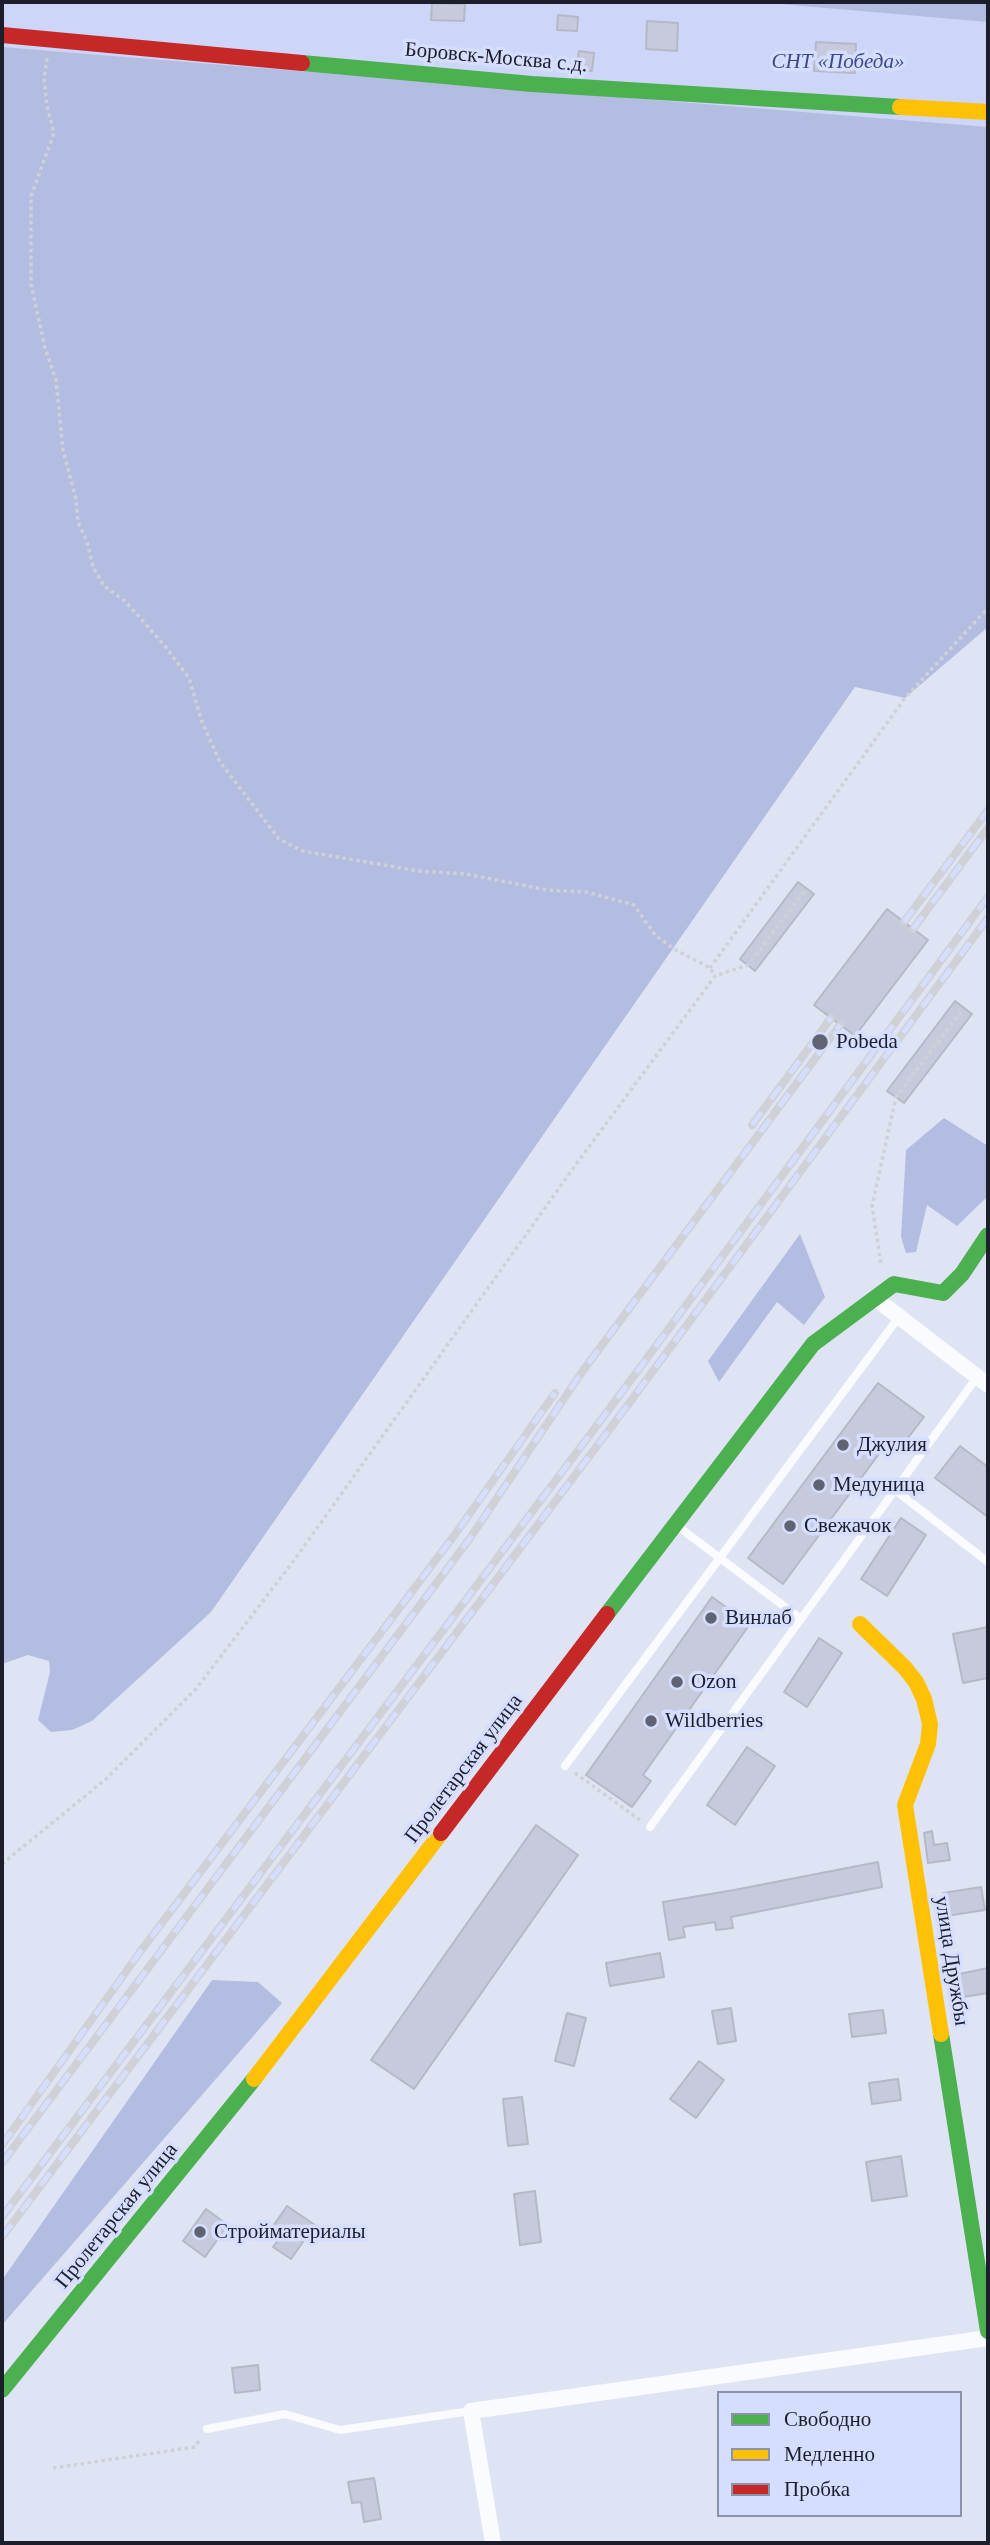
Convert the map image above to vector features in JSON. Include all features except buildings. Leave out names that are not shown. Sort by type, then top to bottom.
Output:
[{"type":"street","name":"Боровск-Москва с.д.","points":[[2,34],[532,84],[988,112]]},
{"type":"street","name":"Пролетарская улица","points":[[2,2390],[289,2036],[813,1344],[894,1284],[943,1293],[962,1274],[988,1235]]},
{"type":"street","points":[[876,1299],[983,1381]]},
{"type":"street","name":"улица Дружбы","points":[[860,1625],[916,1682],[924,1699],[930,1724],[928,1744],[905,1805],[988,2331]]},
{"type":"street","points":[[494,2543],[471,2411],[988,2338]]},
{"type":"lane","points":[[565,1766],[900,1317]]},
{"type":"lane","points":[[650,1827],[895,1490],[983,1381]]},
{"type":"lane","points":[[895,1490],[988,1562]]},
{"type":"lane","points":[[676,1525],[801,1619]]},
{"type":"lane","points":[[207,2429],[285,2414],[340,2430],[471,2411]]},
{"type":"path","points":[[49,39],[44,78],[54,134],[31,196],[31,284],[45,348],[56,380],[63,450],[76,499],[78,522],[87,542],[93,567],[104,586],[125,601],[189,678],[202,722],[220,762],[279,839],[303,851],[418,871],[466,874],[547,890],[587,892],[634,905],[655,935],[674,949],[710,968],[715,976]]},
{"type":"path","points":[[710,968],[905,698],[988,608]]},
{"type":"path","points":[[2,1864],[106,1779],[196,1689],[280,1580],[569,1174],[715,976],[748,965],[804,892]]},
{"type":"path","points":[[881,1263],[872,1206],[895,1097],[961,1012]]},
{"type":"path","points":[[565,1766],[650,1827]]},
{"type":"path","points":[[54,2468],[195,2446],[207,2429]]},
{"type":"green space","name":"СНТ «Победа»","points":[[2,2],[837,2],[988,15],[988,131],[2,57]]},
{"type":"shaded area","points":[[757,2],[988,2],[988,22]]},
{"type":"shaded area","points":[[2,47],[988,127],[988,627],[905,698],[855,687],[211,1612],[92,1721],[72,1730],[51,1732],[38,1720],[50,1672],[49,1661],[28,1655],[2,1664]]},
{"type":"shaded area","points":[[944,1118],[988,1146],[986,1198],[957,1226],[927,1205],[916,1252],[906,1253],[901,1237],[906,1150]]},
{"type":"shaded area","points":[[800,1234],[825,1297],[804,1325],[777,1302],[719,1382],[708,1361]]},
{"type":"shaded area","points":[[212,1980],[258,1982],[282,2003],[2,2325],[2,2280]]},
{"type":"railway","points":[[904,922],[988,810]]},
{"type":"railway","points":[[913,929],[988,828]]},
{"type":"railway","points":[[2,2217],[616,1400],[988,897]]},
{"type":"railway","points":[[2,2237],[627,1406],[988,918]]},
{"type":"railway","points":[[752,1125],[831,1018]]},
{"type":"railway","points":[[2,2163],[468,1541],[582,1372],[840,1025]]},
{"type":"railway","points":[[2,2145],[140,1952],[456,1533],[555,1393]]},
{"type":"traffic: fast","points":[[302,63],[532,84],[900,107]]},
{"type":"traffic: fast","points":[[607,1614],[813,1344],[894,1284],[943,1293],[962,1274],[988,1235]]},
{"type":"traffic: fast","points":[[941,2034],[988,2331]]},
{"type":"traffic: fast","points":[[2,2390],[254,2079]]},
{"type":"traffic: slow","points":[[900,107],[988,112]]},
{"type":"traffic: slow","points":[[860,1624],[916,1682],[924,1699],[930,1724],[928,1744],[905,1805],[941,2034]]},
{"type":"traffic: slow","points":[[254,2079],[441,1833]]},
{"type":"traffic: jam","points":[[2,35],[302,63]]},
{"type":"traffic: jam","points":[[441,1833],[607,1614]]},
{"type":"place","name":"Pobeda","points":[[820,1042]]},
{"type":"place","name":"Джулия","points":[[843,1445]]},
{"type":"place","name":"Медуница","points":[[819,1485]]},
{"type":"place","name":"Свежачок","points":[[790,1526]]},
{"type":"place","name":"Винлаб","points":[[711,1618]]},
{"type":"place","name":"Ozon","points":[[677,1682]]},
{"type":"place","name":"Wildberries","points":[[651,1721]]},
{"type":"place","name":"Стройматериалы","points":[[200,2232]]}]
